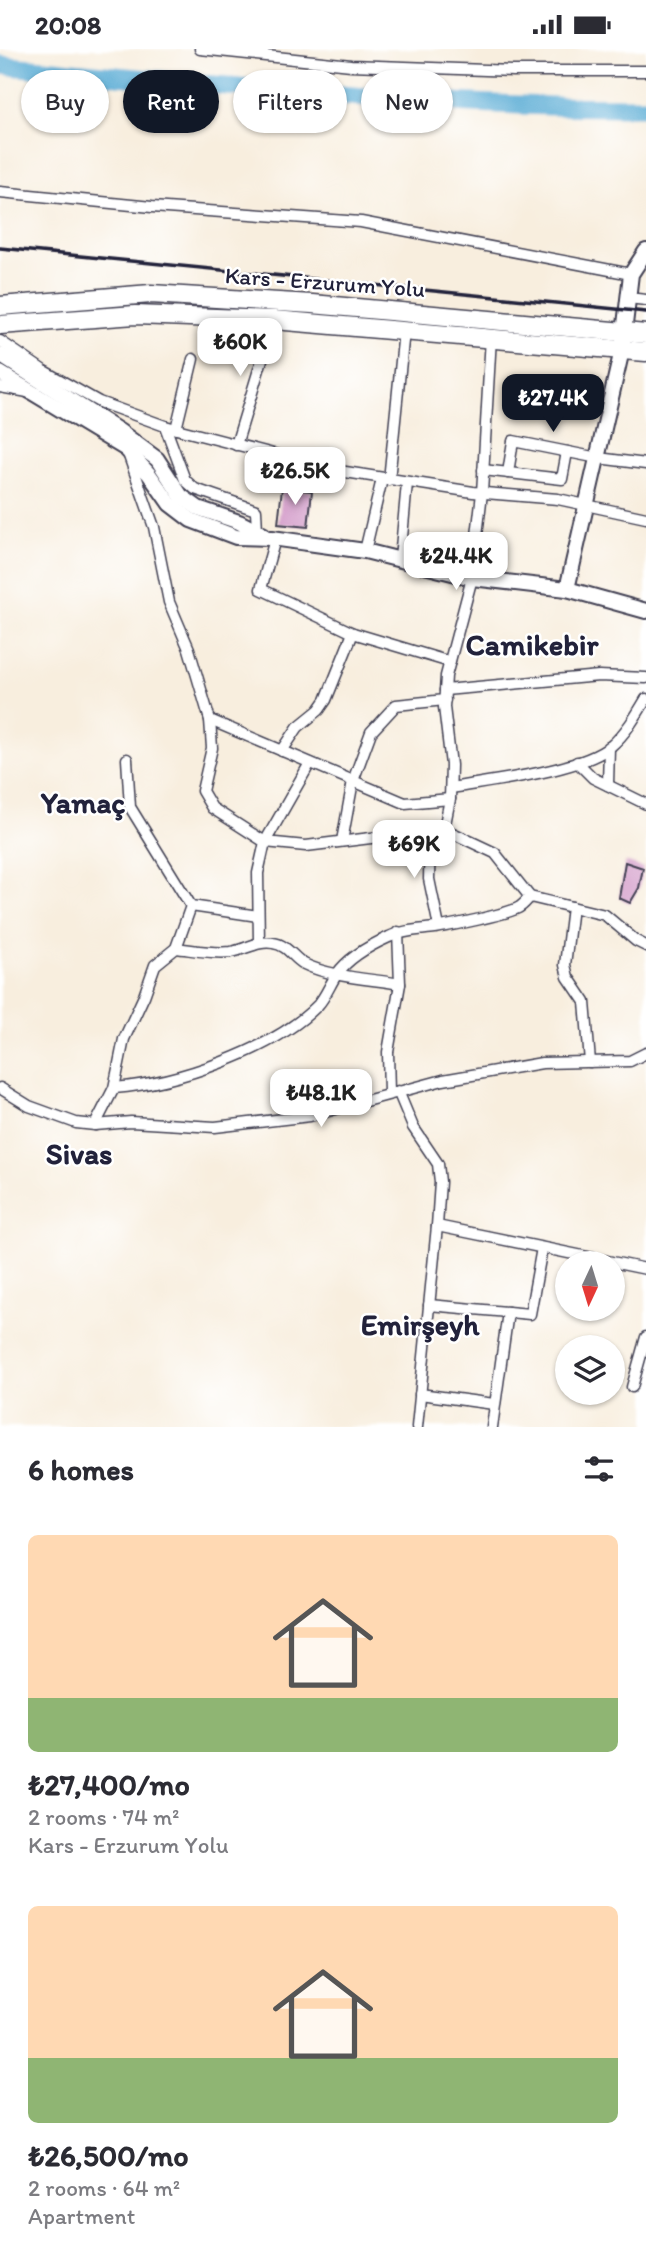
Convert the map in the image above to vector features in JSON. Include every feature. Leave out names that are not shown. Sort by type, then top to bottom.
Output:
[{"type":"highway","name":"Kars - Erzurum Yolu","points":[[0,306],[151,294],[312,304],[646,334]]},
{"type":"highway","name":"Kars - Erzurum Yolu","points":[[0,325],[135,315],[274,320],[646,352]]},
{"type":"street","points":[[200,49],[351,65],[513,71],[646,71]]},
{"type":"street","points":[[0,191],[152,207],[361,222],[631,274]]},
{"type":"street","points":[[567,589],[622,351],[631,274],[646,250]]},
{"type":"street","points":[[628,298],[646,300]]},
{"type":"street","points":[[236,445],[274,320]]},
{"type":"street","points":[[365,551],[385,480],[404,331]]},
{"type":"street","points":[[444,829],[450,799],[452,765],[445,695],[450,662],[472,578],[482,493],[491,337]]},
{"type":"street","points":[[0,341],[44,371],[99,402],[165,426],[339,471],[385,480],[482,493],[558,499],[646,518]]},
{"type":"street","points":[[0,355],[119,431],[157,459],[181,496],[198,508],[274,539]]},
{"type":"street","points":[[176,429],[193,359]]},
{"type":"street","points":[[0,373],[126,449],[170,503],[191,520],[236,537],[274,539],[365,551],[472,578],[567,589],[646,611]]},
{"type":"street","points":[[0,387],[20,392],[32,391]]},
{"type":"street","points":[[165,426],[185,480],[195,489],[256,510],[257,531]]},
{"type":"street","points":[[508,474],[513,441],[598,458],[646,464]]},
{"type":"street","points":[[126,449],[154,527],[169,602],[189,649],[210,720],[212,748],[202,791],[212,808],[265,842],[306,846],[444,829],[495,853],[530,897],[605,915],[646,946]]},
{"type":"street","points":[[483,470],[562,479],[567,452]]},
{"type":"street","points":[[400,559],[407,483]]},
{"type":"street","points":[[274,539],[261,589],[354,633],[450,662]]},
{"type":"street","points":[[282,751],[293,733],[320,710],[354,633]]},
{"type":"street","points":[[342,841],[353,781],[371,732],[396,705],[445,695],[599,676],[646,678]]},
{"type":"street","points":[[451,787],[518,776],[578,762],[610,747],[633,721],[646,699]]},
{"type":"street","points":[[210,720],[405,803],[450,799]]},
{"type":"street","points":[[608,785],[610,747]]},
{"type":"street","points":[[127,759],[130,807],[191,906],[258,916]]},
{"type":"street","points":[[578,762],[587,773],[646,804]]},
{"type":"street","points":[[259,943],[258,873],[265,842],[310,763]]},
{"type":"street","points":[[430,831],[429,879],[439,927]]},
{"type":"street","points":[[114,1088],[165,1080],[214,1065],[267,1042],[290,1028],[321,1002],[337,973],[347,962],[398,932],[439,927],[519,908],[530,897]]},
{"type":"street","points":[[95,1125],[114,1088],[124,1038],[155,965],[176,948],[191,906]]},
{"type":"street","points":[[572,907],[565,965],[568,977],[585,1002],[590,1062]]},
{"type":"street","points":[[398,932],[400,984],[388,1052],[394,1092],[412,1127],[438,1164],[440,1182],[417,1427]]},
{"type":"street","points":[[176,948],[223,952],[241,950],[259,943],[282,945],[306,964],[337,973],[400,984]]},
{"type":"street","points":[[0,1088],[29,1106],[76,1123],[95,1125],[131,1122],[215,1127],[310,1116],[443,1080],[542,1063],[629,1061],[644,1056]]},
{"type":"street","points":[[437,1226],[646,1269]]},
{"type":"street","points":[[429,1305],[530,1314],[542,1248]]},
{"type":"street","points":[[492,1427],[508,1312]]},
{"type":"street","points":[[632,1387],[646,1337]]},
{"type":"street","points":[[420,1394],[494,1404]]},
{"type":"building","points":[[282,488],[312,491],[308,527],[278,524]]},
{"type":"building","points":[[625,862],[643,868],[639,888],[630,903],[619,898]]},
{"type":"waterway","points":[[0,65],[403,99],[484,104],[646,107]]},
{"type":"railway","points":[[0,248],[646,312]]},
{"type":"district","name":"Camikebir","points":[[532,645]]},
{"type":"district","name":"Yamaç","points":[[83,803]]},
{"type":"district","name":"Sivas","points":[[79,1154]]},
{"type":"district","name":"Emirşeyh","points":[[420,1325]]}]
